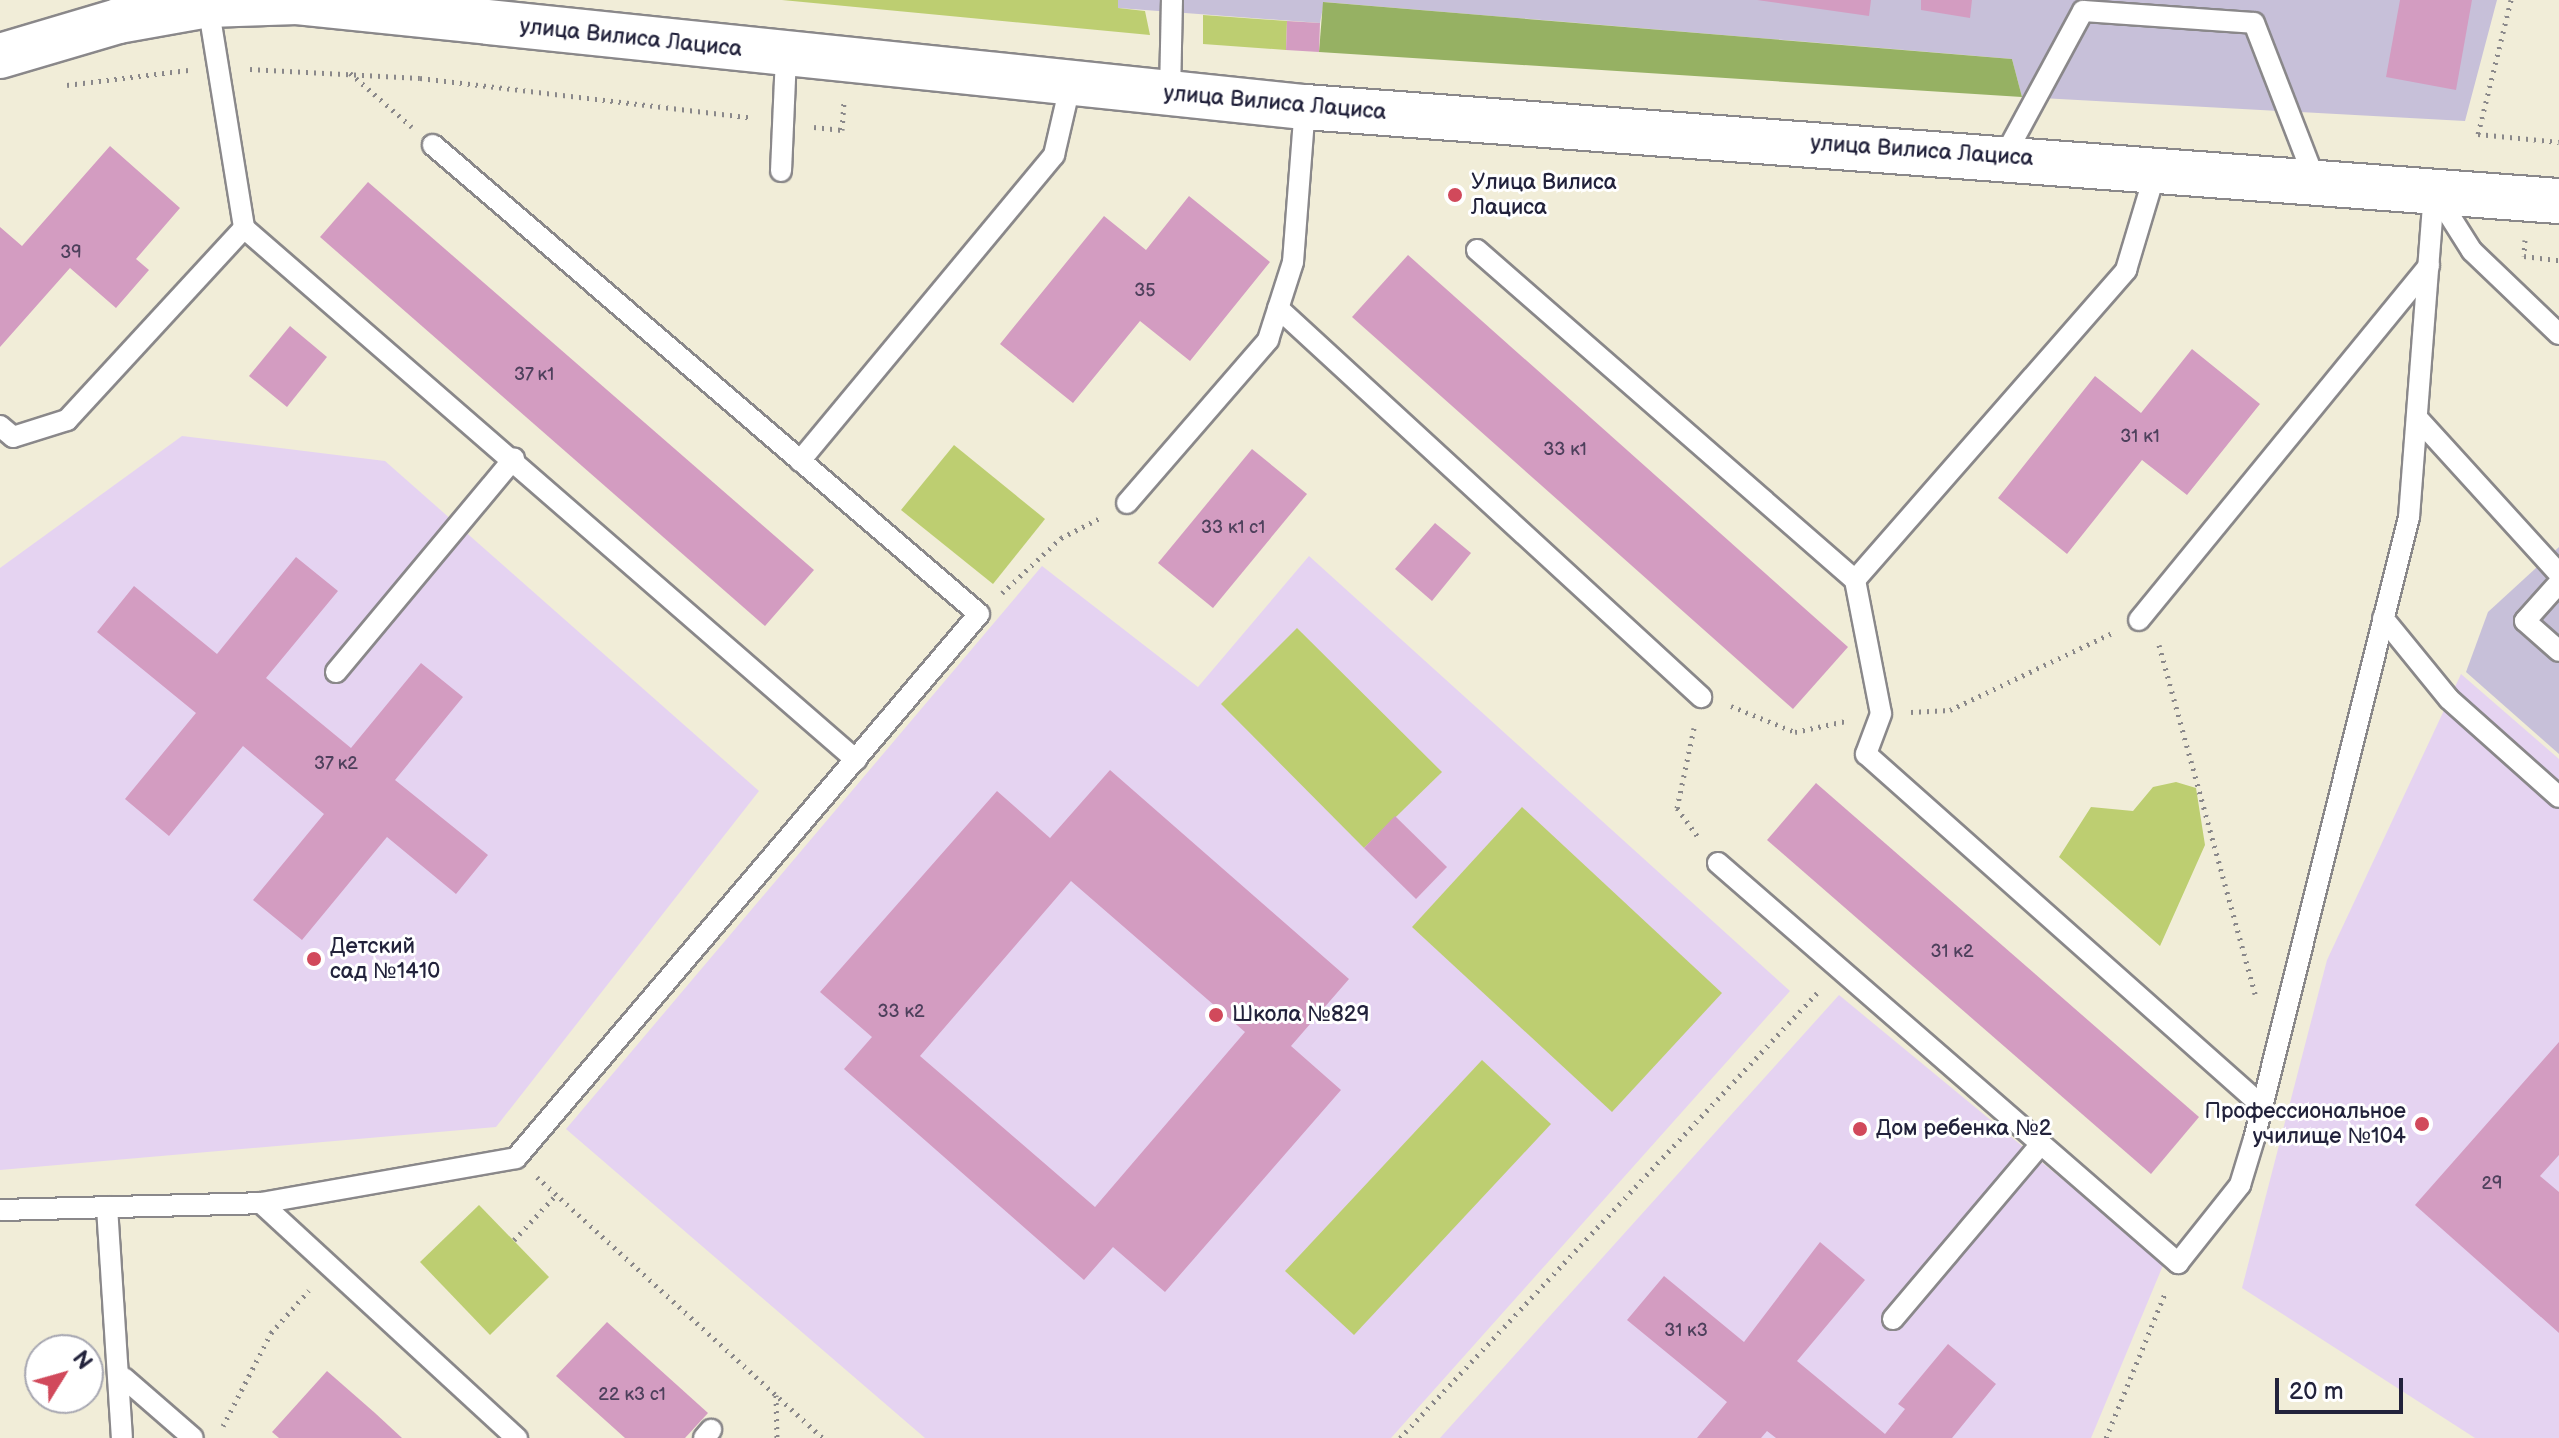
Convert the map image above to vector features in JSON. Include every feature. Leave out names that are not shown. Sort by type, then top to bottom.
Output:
[{"type":"street","name":"улица Вилиса Лациса","points":[[0,56],[118,21],[208,5],[297,2],[434,8],[786,55],[1070,86],[1305,107],[2559,201]]},
{"type":"lane","points":[[1170,94],[1172,0]]},
{"type":"lane","points":[[208,5],[224,69],[244,228],[514,458],[856,760]]},
{"type":"lane","points":[[2004,157],[2083,11],[2254,23],[2316,183]]},
{"type":"lane","points":[[781,171],[786,55]]},
{"type":"lane","points":[[800,461],[1054,155],[1070,86]]},
{"type":"lane","points":[[1127,503],[1268,340],[1293,262],[1305,107]]},
{"type":"lane","points":[[0,1210],[261,1203],[516,1158],[979,614],[433,145]]},
{"type":"lane","points":[[1855,580],[2126,270],[2156,170]]},
{"type":"lane","points":[[1718,863],[2178,1263],[2240,1185],[2274,1061],[2409,517],[2420,421],[2434,191]]},
{"type":"lane","points":[[2434,191],[2472,251],[2559,334]]},
{"type":"lane","points":[[0,426],[13,437],[67,420],[244,228]]},
{"type":"lane","points":[[1477,250],[1855,580],[1881,714],[1866,754],[2262,1106]]},
{"type":"lane","points":[[2139,620],[2429,266]]},
{"type":"lane","points":[[1278,308],[1701,697]]},
{"type":"lane","points":[[2420,421],[2559,574]]},
{"type":"lane","points":[[336,672],[514,458]]},
{"type":"lane","points":[[2559,583],[2525,621],[2559,651]]},
{"type":"lane","points":[[2383,618],[2449,699],[2559,797]]},
{"type":"lane","points":[[1893,1319],[2041,1144]]},
{"type":"lane","points":[[261,1203],[517,1438]]},
{"type":"lane","points":[[107,1207],[124,1378],[122,1438]]},
{"type":"lane","points":[[124,1378],[193,1438]]},
{"type":"path","points":[[2511,0],[2478,134],[2559,142]]},
{"type":"path","points":[[56,88],[130,72],[224,69],[349,72],[842,130],[847,61]]},
{"type":"path","points":[[349,72],[433,145]]},
{"type":"path","points":[[979,614],[1061,538],[1127,503]]},
{"type":"path","points":[[1718,863],[1677,808],[1701,697],[1795,732],[1881,714],[1950,710],[2139,620],[2160,647],[2274,1061]]},
{"type":"path","points":[[1400,1438],[1836,968]]},
{"type":"path","points":[[516,1158],[823,1438]]},
{"type":"path","points":[[514,1240],[556,1195]]},
{"type":"path","points":[[2106,1438],[2178,1263]]},
{"type":"path","points":[[217,1438],[271,1333],[330,1265]]},
{"type":"path","points":[[776,1395],[777,1438]]},
{"type":"shaded area","points":[[1118,0],[2497,0],[2465,121],[2022,97],[2012,59],[1324,2],[1320,23],[1118,8]]},
{"type":"shaded area","name":"Детский сад №1410","points":[[182,436],[385,461],[759,791],[496,1127],[0,1170],[0,568]]},
{"type":"shaded area","points":[[2559,547],[2559,754],[2466,672],[2488,612]]},
{"type":"shaded area","name":"Школа №829","points":[[1309,556],[1790,991],[1391,1438],[925,1438],[566,1129],[1042,566],[1198,687]]},
{"type":"shaded area","name":"Профессиональное училище №104","points":[[2461,674],[2559,759],[2559,1438],[2475,1438],[2242,1288],[2327,960]]},
{"type":"shaded area","name":"Дом ребенка №2","points":[[1839,995],[2164,1263],[2091,1438],[1440,1438]]},
{"type":"green space","points":[[782,0],[1118,0],[1118,8],[1145,11],[1150,35]]},
{"type":"green space","points":[[1323,2],[2012,59],[2022,97],[1319,52]]},
{"type":"green space","points":[[1203,15],[1287,21],[1286,50],[1203,44]]},
{"type":"green space","points":[[954,445],[1045,519],[993,584],[901,510]]},
{"type":"green space","points":[[1297,628],[1442,772],[1364,848],[1221,704]]},
{"type":"green space","points":[[2176,782],[2196,788],[2205,845],[2160,946],[2059,857],[2091,807],[2133,811],[2153,787]]},
{"type":"green space","points":[[1522,807],[1722,993],[1612,1112],[1412,927]]},
{"type":"green space","points":[[1482,1060],[1551,1124],[1354,1335],[1285,1271]]},
{"type":"green space","points":[[479,1205],[549,1277],[490,1335],[420,1262]]},
{"type":"building","points":[[1757,0],[1871,0],[1869,16]]},
{"type":"building","points":[[1921,0],[1972,0],[1970,18],[1921,10]]},
{"type":"building","points":[[2400,0],[2472,0],[2456,90],[2386,77]]},
{"type":"building","points":[[1287,21],[1320,23],[1319,52],[1286,50]]},
{"type":"building","points":[[110,146],[180,208],[136,259],[149,270],[116,308],[70,268],[0,347],[0,227],[22,246]]},
{"type":"building","points":[[368,182],[814,570],[765,626],[320,237]]},
{"type":"building","points":[[1189,196],[1270,262],[1190,361],[1140,321],[1073,403],[1000,344],[1104,216],[1146,250]]},
{"type":"building","points":[[1408,255],[1848,647],[1793,709],[1352,317]]},
{"type":"building","points":[[290,326],[327,357],[287,407],[249,376]]},
{"type":"building","points":[[2192,349],[2260,404],[2187,495],[2142,460],[2067,554],[1998,498],[2095,376],[2141,413]]},
{"type":"building","points":[[1252,449],[1307,494],[1213,608],[1158,563]]},
{"type":"building","points":[[1435,523],[1471,553],[1432,601],[1395,569]]},
{"type":"building","points":[[296,557],[338,591],[266,678],[351,748],[421,663],[463,697],[395,780],[488,855],[456,894],[387,837],[302,940],[253,900],[324,814],[243,746],[169,836],[125,799],[196,713],[97,632],[134,586],[217,654]]},
{"type":"building","points":[[1110,770],[1349,979],[1291,1046],[1341,1090],[1165,1292],[1113,1247],[1084,1280],[844,1069],[872,1037],[820,992],[997,791],[1050,838]],"holes":[[[1071,881],[1245,1032],[1095,1207],[920,1056]]]},
{"type":"building","points":[[1816,783],[2199,1117],[2151,1174],[1767,840]]},
{"type":"building","points":[[1395,816],[1447,867],[1416,899],[1364,848]]},
{"type":"building","points":[[2559,1042],[2559,1155],[2540,1176],[2559,1192],[2559,1333],[2415,1205]]},
{"type":"building","points":[[1820,1242],[1865,1280],[1797,1361],[1885,1434],[1905,1409],[1898,1404],[1948,1344],[1996,1384],[1952,1438],[1776,1438],[1767,1431],[1761,1438],[1697,1438],[1727,1402],[1627,1320],[1664,1276],[1744,1342]]},
{"type":"building","points":[[607,1322],[708,1413],[685,1438],[625,1438],[556,1376]]},
{"type":"building","points":[[327,1371],[402,1438],[279,1438],[272,1432]]},
{"type":"place","name":"Улица Вилиса Лациса","points":[[1455,195]]},
{"type":"place","name":"Детский сад №1410","points":[[314,959]]},
{"type":"place","name":"Школа №829","points":[[1216,1015]]},
{"type":"place","name":"Профессиональное училище №104","points":[[2422,1124]]},
{"type":"place","name":"Дом ребенка №2","points":[[1860,1129]]}]
